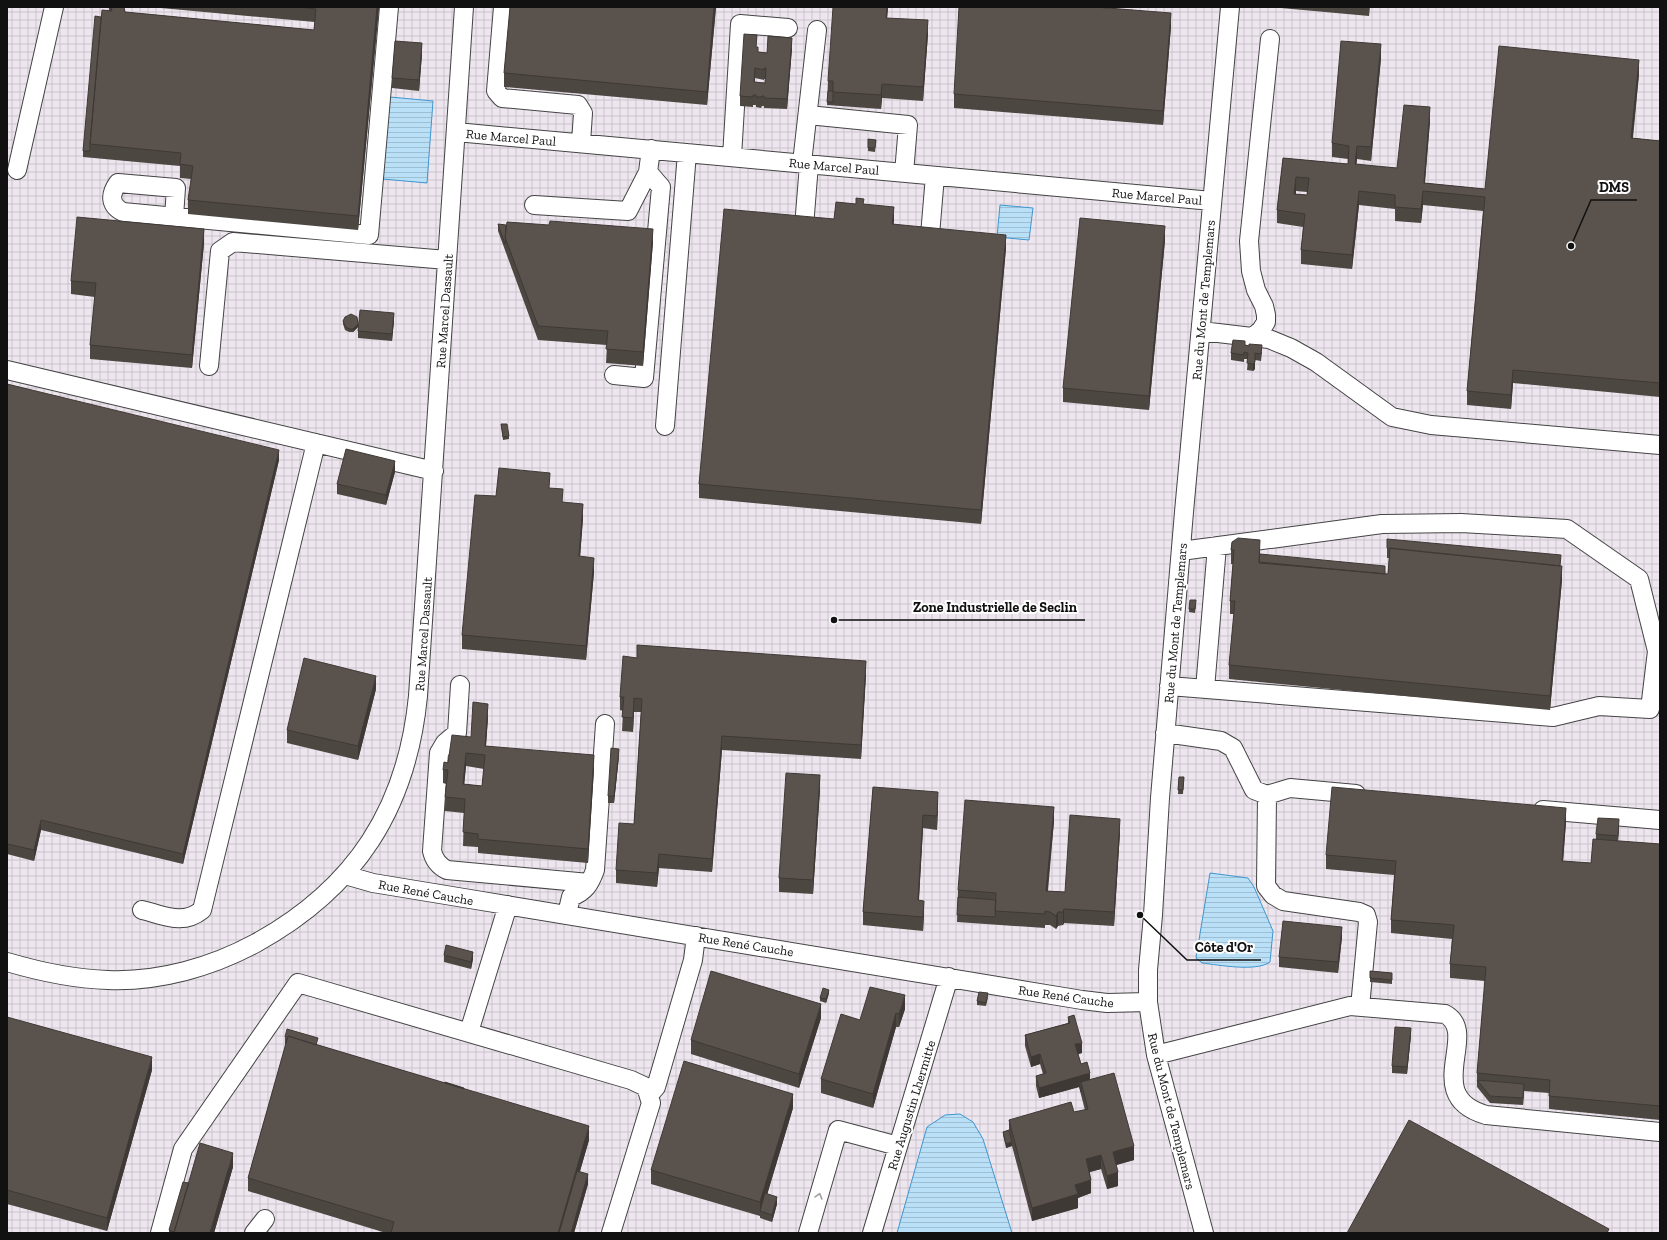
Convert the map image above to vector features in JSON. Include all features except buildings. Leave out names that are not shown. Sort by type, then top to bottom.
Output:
[{"type":"street","points":[[17,170],[54,7]]},
{"type":"street","points":[[174,217],[370,235],[389,7]]},
{"type":"street","name":"Rue Marcel Dassault","points":[[7,962],[61,976],[109,980],[149,978],[182,972],[221,960],[265,938],[307,910],[345,875],[372,838],[387,811],[399,783],[411,744],[418,696],[464,7]]},
{"type":"street","points":[[503,7],[496,91],[502,98],[578,105],[583,113],[581,143]]},
{"type":"street","name":"Rue du Mont de Templemars","points":[[1204,1233],[1156,1055],[1148,1002],[1148,970],[1169,686],[1230,7]]},
{"type":"street","points":[[732,157],[740,24],[788,28]]},
{"type":"street","points":[[804,226],[808,115],[817,30]]},
{"type":"street","points":[[1253,337],[1261,330],[1266,322],[1264,306],[1256,290],[1251,271],[1250,241],[1270,39]]},
{"type":"street","points":[[808,115],[908,125],[904,173]]},
{"type":"street","name":"Rue Marcel Paul","points":[[456,132],[1212,201]]},
{"type":"street","points":[[534,206],[628,211],[648,172],[650,150]]},
{"type":"street","points":[[665,426],[687,153]]},
{"type":"street","points":[[614,375],[644,378],[661,187],[648,172]]},
{"type":"street","points":[[930,236],[935,176]]},
{"type":"street","points":[[209,366],[220,251],[233,242],[447,260]]},
{"type":"street","points":[[1201,331],[1269,339],[1291,348],[1316,362],[1392,417],[1431,426],[1660,445]]},
{"type":"street","points":[[7,370],[434,471]]},
{"type":"street","points":[[142,910],[180,920],[193,917],[202,910],[316,443]]},
{"type":"street","points":[[1169,686],[1553,717],[1599,706],[1650,709],[1657,651],[1639,579],[1567,529],[1461,523],[1382,524],[1181,551]]},
{"type":"street","points":[[1206,689],[1217,546]]},
{"type":"street","points":[[460,686],[457,733],[445,743],[438,753],[432,851],[437,863],[447,870],[590,883]]},
{"type":"street","points":[[567,914],[571,897],[582,892],[590,883],[595,870],[605,724]]},
{"type":"street","points":[[1165,733],[1221,741],[1232,748],[1254,790],[1267,795],[1290,788],[1376,796]]},
{"type":"street","points":[[1267,795],[1266,886],[1273,895],[1283,901],[1360,912],[1366,916],[1368,922],[1360,1007]]},
{"type":"street","points":[[1526,808],[1660,820]]},
{"type":"street","points":[[470,899],[472,873]]},
{"type":"street","name":"Rue René Cauche","points":[[345,875],[373,883],[1082,1000],[1107,1003],[1148,1002]]},
{"type":"street","points":[[469,1032],[508,905]]},
{"type":"street","points":[[649,1095],[656,1087],[693,960],[696,936]]},
{"type":"street","name":"Rue Augustin Lhermitte","points":[[872,1233],[949,977]]},
{"type":"street","points":[[160,1233],[184,1149],[298,983],[631,1080],[646,1088],[651,1103],[611,1233]]},
{"type":"street","points":[[1156,1055],[1350,1006],[1445,1014],[1451,1017],[1457,1029],[1453,1087],[1464,1105],[1474,1111],[1486,1115],[1660,1132]]},
{"type":"street","points":[[808,1233],[838,1130],[898,1146]]},
{"type":"street","points":[[254,1233],[265,1219]]},
{"type":"shaded area","points":[[7,7],[1660,7],[1660,1233],[7,1233]]},
{"type":"water","points":[[390,97],[433,101],[427,183],[383,179]]},
{"type":"water","points":[[1000,205],[1033,208],[1029,240],[997,237]]},
{"type":"water","points":[[1210,873],[1248,878],[1254,887],[1273,931],[1270,962],[1256,967],[1237,967],[1202,963],[1196,958]]},
{"type":"water","points":[[960,1114],[973,1122],[983,1139],[1012,1233],[897,1233],[927,1127],[945,1115]]},
{"type":"place","name":"DMS","points":[[1571,246]]},
{"type":"place","name":"Zone Industrielle de Seclin","points":[[834,620]]},
{"type":"place","name":"Côte d'Or","points":[[1140,915]]}]
